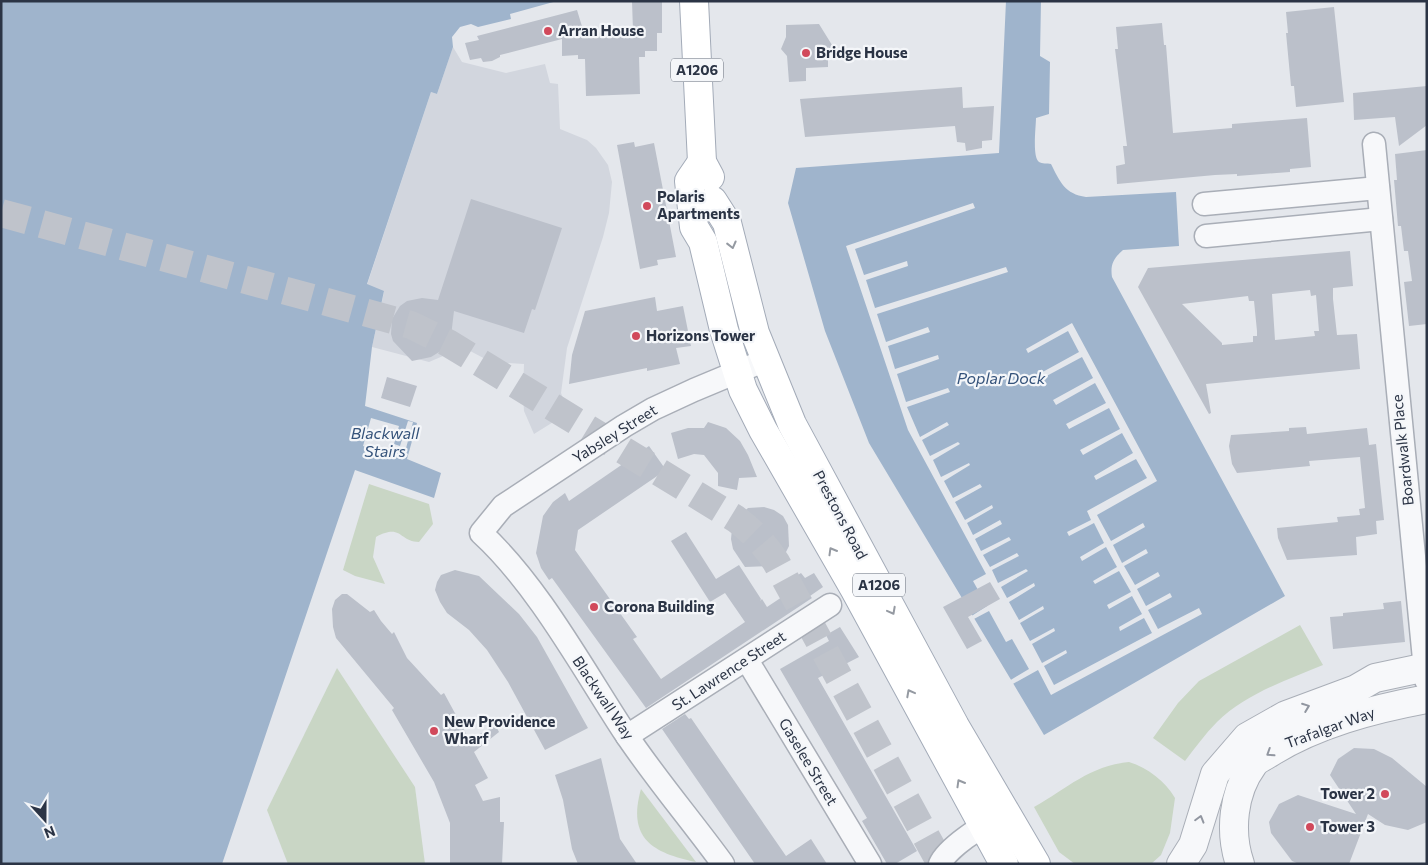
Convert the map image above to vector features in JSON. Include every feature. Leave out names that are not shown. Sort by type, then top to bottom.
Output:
[{"type":"main road","name":"Prestons Road","points":[[694,1],[702,162],[710,174],[713,201],[703,242]]},
{"type":"main road","name":"Prestons Road","points":[[702,162],[689,182],[694,227],[703,242],[743,390],[763,430],[855,590],[1004,864]]},
{"type":"main road","name":"Prestons Road","points":[[713,201],[727,223],[755,333],[803,445],[955,726],[1036,864]]},
{"type":"street","name":"Boardwalk Place","points":[[1374,144],[1426,679]]},
{"type":"street","points":[[1204,204],[1378,188]]},
{"type":"street","points":[[1206,236],[1381,219]]},
{"type":"street","name":"Yabsley Street","points":[[481,533],[503,506],[624,426],[653,409],[766,360]]},
{"type":"street","name":"Blackwall Way","points":[[481,533],[500,550],[541,606],[627,736],[723,864]]},
{"type":"street","name":"St. Lawrence Street","points":[[627,736],[830,606]]},
{"type":"street","name":"Gaselee Street","points":[[747,660],[870,864]]},
{"type":"street","name":"Trafalgar Way","points":[[1181,864],[1192,845],[1215,774],[1247,737],[1286,715],[1356,690],[1374,678],[1426,679]]},
{"type":"street","name":"Trafalgar Way","points":[[1240,864],[1236,851],[1234,821],[1241,786],[1254,763],[1286,743],[1346,719],[1394,705],[1426,679]]},
{"type":"street","points":[[940,864],[946,855],[984,825],[994,822],[1014,825]]},
{"type":"shaded area","points":[[453,47],[462,62],[506,73],[545,64],[550,83],[558,84],[560,129],[587,140],[596,148],[608,165],[612,182],[609,213],[603,237],[567,348],[561,393],[566,406],[571,411],[534,434],[524,411],[524,364],[491,362],[455,343],[443,356],[429,362],[372,347],[384,292],[367,285],[431,92],[437,94]]},
{"type":"green space","points":[[369,484],[429,504],[433,524],[419,542],[412,541],[396,532],[384,533],[376,537],[373,557],[385,584],[355,576],[343,570]]},
{"type":"green space","points":[[1300,625],[1323,665],[1281,682],[1240,703],[1213,727],[1185,761],[1153,738],[1178,703],[1199,681]]},
{"type":"green space","points":[[337,668],[415,787],[425,864],[288,864],[267,810]]},
{"type":"green space","points":[[1129,762],[1155,776],[1175,798],[1170,833],[1161,855],[1151,864],[1075,864],[1059,852],[1034,807],[1090,773],[1115,764]]},
{"type":"green space","points":[[641,789],[696,862],[667,854],[647,840],[641,831],[638,820]]},
{"type":"water","name":"Blackwall Stairs","points":[[1,1],[557,1],[510,14],[511,19],[478,27],[471,24],[460,27],[452,37],[453,47],[437,94],[431,92],[367,284],[384,291],[372,347],[365,406],[417,423],[407,459],[441,473],[434,498],[355,470],[222,864],[1,864]]},
{"type":"water","name":"Poplar Dock","points":[[1006,1],[1041,1],[1040,56],[1050,62],[1049,114],[1036,118],[1035,148],[1039,162],[1051,164],[1057,176],[1068,190],[1086,197],[1176,192],[1179,246],[1123,250],[1113,262],[1112,277],[1285,596],[1044,735],[869,443],[825,331],[788,203],[796,168],[999,153]]},
{"type":"pier","points":[[973,203],[975,208],[855,249],[864,275],[907,261],[908,266],[866,280],[875,308],[1006,267],[1008,272],[877,314],[886,342],[928,327],[930,332],[888,346],[895,369],[938,355],[939,359],[897,374],[906,402],[948,388],[950,392],[907,407],[920,437],[947,422],[949,425],[922,440],[930,456],[958,442],[960,444],[933,460],[941,477],[969,463],[970,465],[944,481],[953,498],[980,484],[982,487],[955,502],[965,520],[992,505],[993,508],[967,523],[973,535],[1000,520],[1002,524],[975,539],[981,551],[1009,537],[1011,540],[983,555],[990,567],[1017,553],[1019,556],[992,570],[998,583],[1026,569],[1028,571],[1001,587],[1007,598],[1034,583],[1035,586],[1009,602],[1019,620],[1043,606],[1044,609],[1020,623],[1030,641],[1054,628],[1055,631],[1032,644],[1042,663],[1066,650],[1067,653],[1044,666],[1054,685],[1152,633],[1144,618],[1120,631],[1119,627],[1142,614],[1132,596],[1109,609],[1107,605],[1131,592],[1119,571],[1095,584],[1093,581],[1117,567],[1106,547],[1082,561],[1080,557],[1104,543],[1094,523],[1069,536],[1067,532],[1091,520],[1087,511],[1147,478],[1136,459],[1096,480],[1094,476],[1133,453],[1122,433],[1083,455],[1080,450],[1120,429],[1109,408],[1069,429],[1066,424],[1106,403],[1095,383],[1056,405],[1053,400],[1093,378],[1082,357],[1041,379],[1039,374],[1079,352],[1068,331],[1028,353],[1026,349],[1072,323],[1157,481],[1097,515],[1111,541],[1143,523],[1145,527],[1113,545],[1122,563],[1146,549],[1148,553],[1124,566],[1135,585],[1158,572],[1160,576],[1137,589],[1146,606],[1170,593],[1172,597],[1148,610],[1158,629],[1199,608],[1202,614],[1051,695],[1038,670],[1011,685],[1009,681],[1029,669],[1012,639],[1006,642],[989,611],[972,620],[970,617],[987,606],[973,581],[986,574],[908,430],[846,246]]},
{"type":"pier","points":[[371,418],[399,426],[394,444],[400,446],[408,421],[413,422],[405,452],[408,454],[407,457],[404,456],[402,460],[398,450],[392,449],[391,454],[363,446]]},
{"type":"building","name":"Arran House","points":[[632,1],[662,1],[662,33],[657,33],[657,51],[645,51],[645,57],[639,57],[640,94],[586,96],[585,59],[578,59],[578,55],[562,56],[562,39],[500,55],[500,57],[492,61],[483,62],[481,58],[470,60],[465,43],[479,40],[477,36],[577,10],[584,33],[633,31]]},
{"type":"building","points":[[1334,7],[1344,102],[1296,107],[1294,86],[1291,86],[1286,12]]},
{"type":"building","points":[[1162,23],[1164,45],[1166,45],[1173,133],[1232,128],[1232,124],[1307,118],[1311,167],[1290,169],[1290,172],[1237,176],[1237,174],[1215,175],[1117,184],[1116,166],[1125,164],[1123,146],[1127,146],[1115,49],[1118,49],[1116,27]]},
{"type":"building","name":"Bridge House","points":[[819,24],[832,45],[828,56],[828,67],[806,68],[806,81],[789,82],[787,56],[781,49],[786,37],[786,25]]},
{"type":"building","points":[[1427,86],[1427,125],[1399,146],[1395,117],[1354,120],[1353,93]]},
{"type":"building","points":[[962,87],[963,108],[994,106],[992,140],[982,141],[982,148],[966,151],[965,143],[957,142],[955,126],[805,137],[800,99]]},
{"type":"building","name":"Polaris Apartments","points":[[634,142],[635,147],[654,143],[676,257],[657,260],[658,265],[640,269],[617,145]]},
{"type":"building","points":[[1427,150],[1427,324],[1409,326],[1404,282],[1412,281],[1408,251],[1404,251],[1401,226],[1398,226],[1394,180],[1397,180],[1395,154]]},
{"type":"building","points":[[471,199],[562,228],[535,310],[532,309],[524,333],[454,311],[451,336],[444,349],[431,357],[412,361],[393,341],[391,334],[392,319],[400,306],[407,301],[422,298],[438,300]]},
{"type":"building","points":[[1350,251],[1353,286],[1333,288],[1333,299],[1337,335],[1357,334],[1360,369],[1206,384],[1211,413],[1209,414],[1138,287],[1148,268]],"holes":[[[1310,290],[1311,296],[1316,295],[1319,331],[1314,331],[1315,336],[1275,340],[1272,294]],[[1248,296],[1249,301],[1254,301],[1257,336],[1253,336],[1253,342],[1222,345],[1182,304]]]},
{"type":"building","name":"Horizons Tower","points":[[655,297],[657,311],[683,306],[691,346],[676,348],[680,364],[647,371],[647,368],[569,384],[572,355],[585,311]]},
{"type":"building","points":[[387,377],[417,386],[410,407],[381,398]]},
{"type":"building","points":[[708,422],[726,428],[740,441],[748,455],[757,477],[739,478],[737,490],[718,486],[718,473],[704,455],[694,454],[678,459],[671,433],[688,428],[704,428]]},
{"type":"building","points":[[1306,427],[1307,434],[1367,428],[1369,445],[1376,444],[1384,520],[1376,521],[1377,534],[1356,537],[1357,555],[1287,560],[1278,538],[1277,528],[1338,522],[1337,517],[1360,515],[1359,509],[1365,508],[1360,457],[1309,461],[1310,466],[1237,473],[1232,464],[1229,446],[1231,435],[1289,431],[1289,428]]},
{"type":"building","points":[[649,446],[666,470],[578,530],[575,550],[637,637],[633,639],[661,679],[745,622],[725,593],[710,602],[671,541],[686,532],[716,579],[739,565],[761,599],[760,601],[762,599],[767,607],[794,589],[789,581],[801,573],[805,578],[814,573],[823,587],[810,596],[812,598],[646,708],[552,578],[549,580],[541,568],[536,553],[543,516],[553,502],[565,493],[569,501]]},
{"type":"building","points":[[764,507],[774,510],[783,516],[788,525],[789,546],[782,560],[767,566],[745,567],[733,549],[732,529],[736,519],[748,508]]},
{"type":"building","points":[[455,570],[479,576],[519,614],[537,637],[588,728],[545,750],[508,682],[487,650],[469,630],[447,613],[440,602],[435,590],[437,582],[441,575]]},
{"type":"building","points":[[990,582],[1000,599],[968,617],[982,641],[967,649],[943,607]]},
{"type":"building","name":"New Providence Wharf","points":[[342,594],[347,594],[370,612],[374,610],[392,634],[394,632],[407,658],[441,695],[444,693],[469,739],[496,726],[499,732],[474,752],[488,778],[475,785],[483,801],[500,797],[500,822],[504,822],[502,864],[450,864],[450,823],[434,782],[392,710],[394,708],[336,638],[332,609],[335,600]]},
{"type":"building","points":[[1401,601],[1405,642],[1333,649],[1330,617],[1343,616],[1343,613],[1384,609],[1383,603]]},
{"type":"building","points":[[840,627],[859,657],[818,678],[917,851],[895,864],[887,864],[862,821],[867,818],[780,669],[829,641],[826,635]]},
{"type":"building","points":[[685,714],[689,719],[691,718],[786,856],[811,839],[827,864],[755,864],[662,729]]},
{"type":"building","points":[[1354,748],[1374,749],[1392,758],[1427,787],[1427,822],[1408,830],[1385,825],[1368,814],[1349,864],[1299,864],[1292,861],[1271,833],[1269,822],[1279,804],[1298,795],[1356,814],[1330,775],[1338,759]]},
{"type":"building","points":[[601,758],[620,839],[637,864],[578,864],[572,849],[563,800],[555,775]]},
{"type":"tunnel","points":[[1,213],[411,325],[448,343],[736,519],[758,539],[776,562],[941,864]]},
{"type":"place","name":"Arran House","points":[[548,31]]},
{"type":"place","name":"Bridge House","points":[[806,53]]},
{"type":"place","name":"Polaris Apartments","points":[[647,206]]},
{"type":"place","name":"Horizons Tower","points":[[636,336]]},
{"type":"place","name":"Corona Building","points":[[594,607]]},
{"type":"place","name":"New Providence Wharf","points":[[434,731]]},
{"type":"place","name":"Tower 2","points":[[1385,794]]},
{"type":"place","name":"Tower 3","points":[[1310,827]]}]
